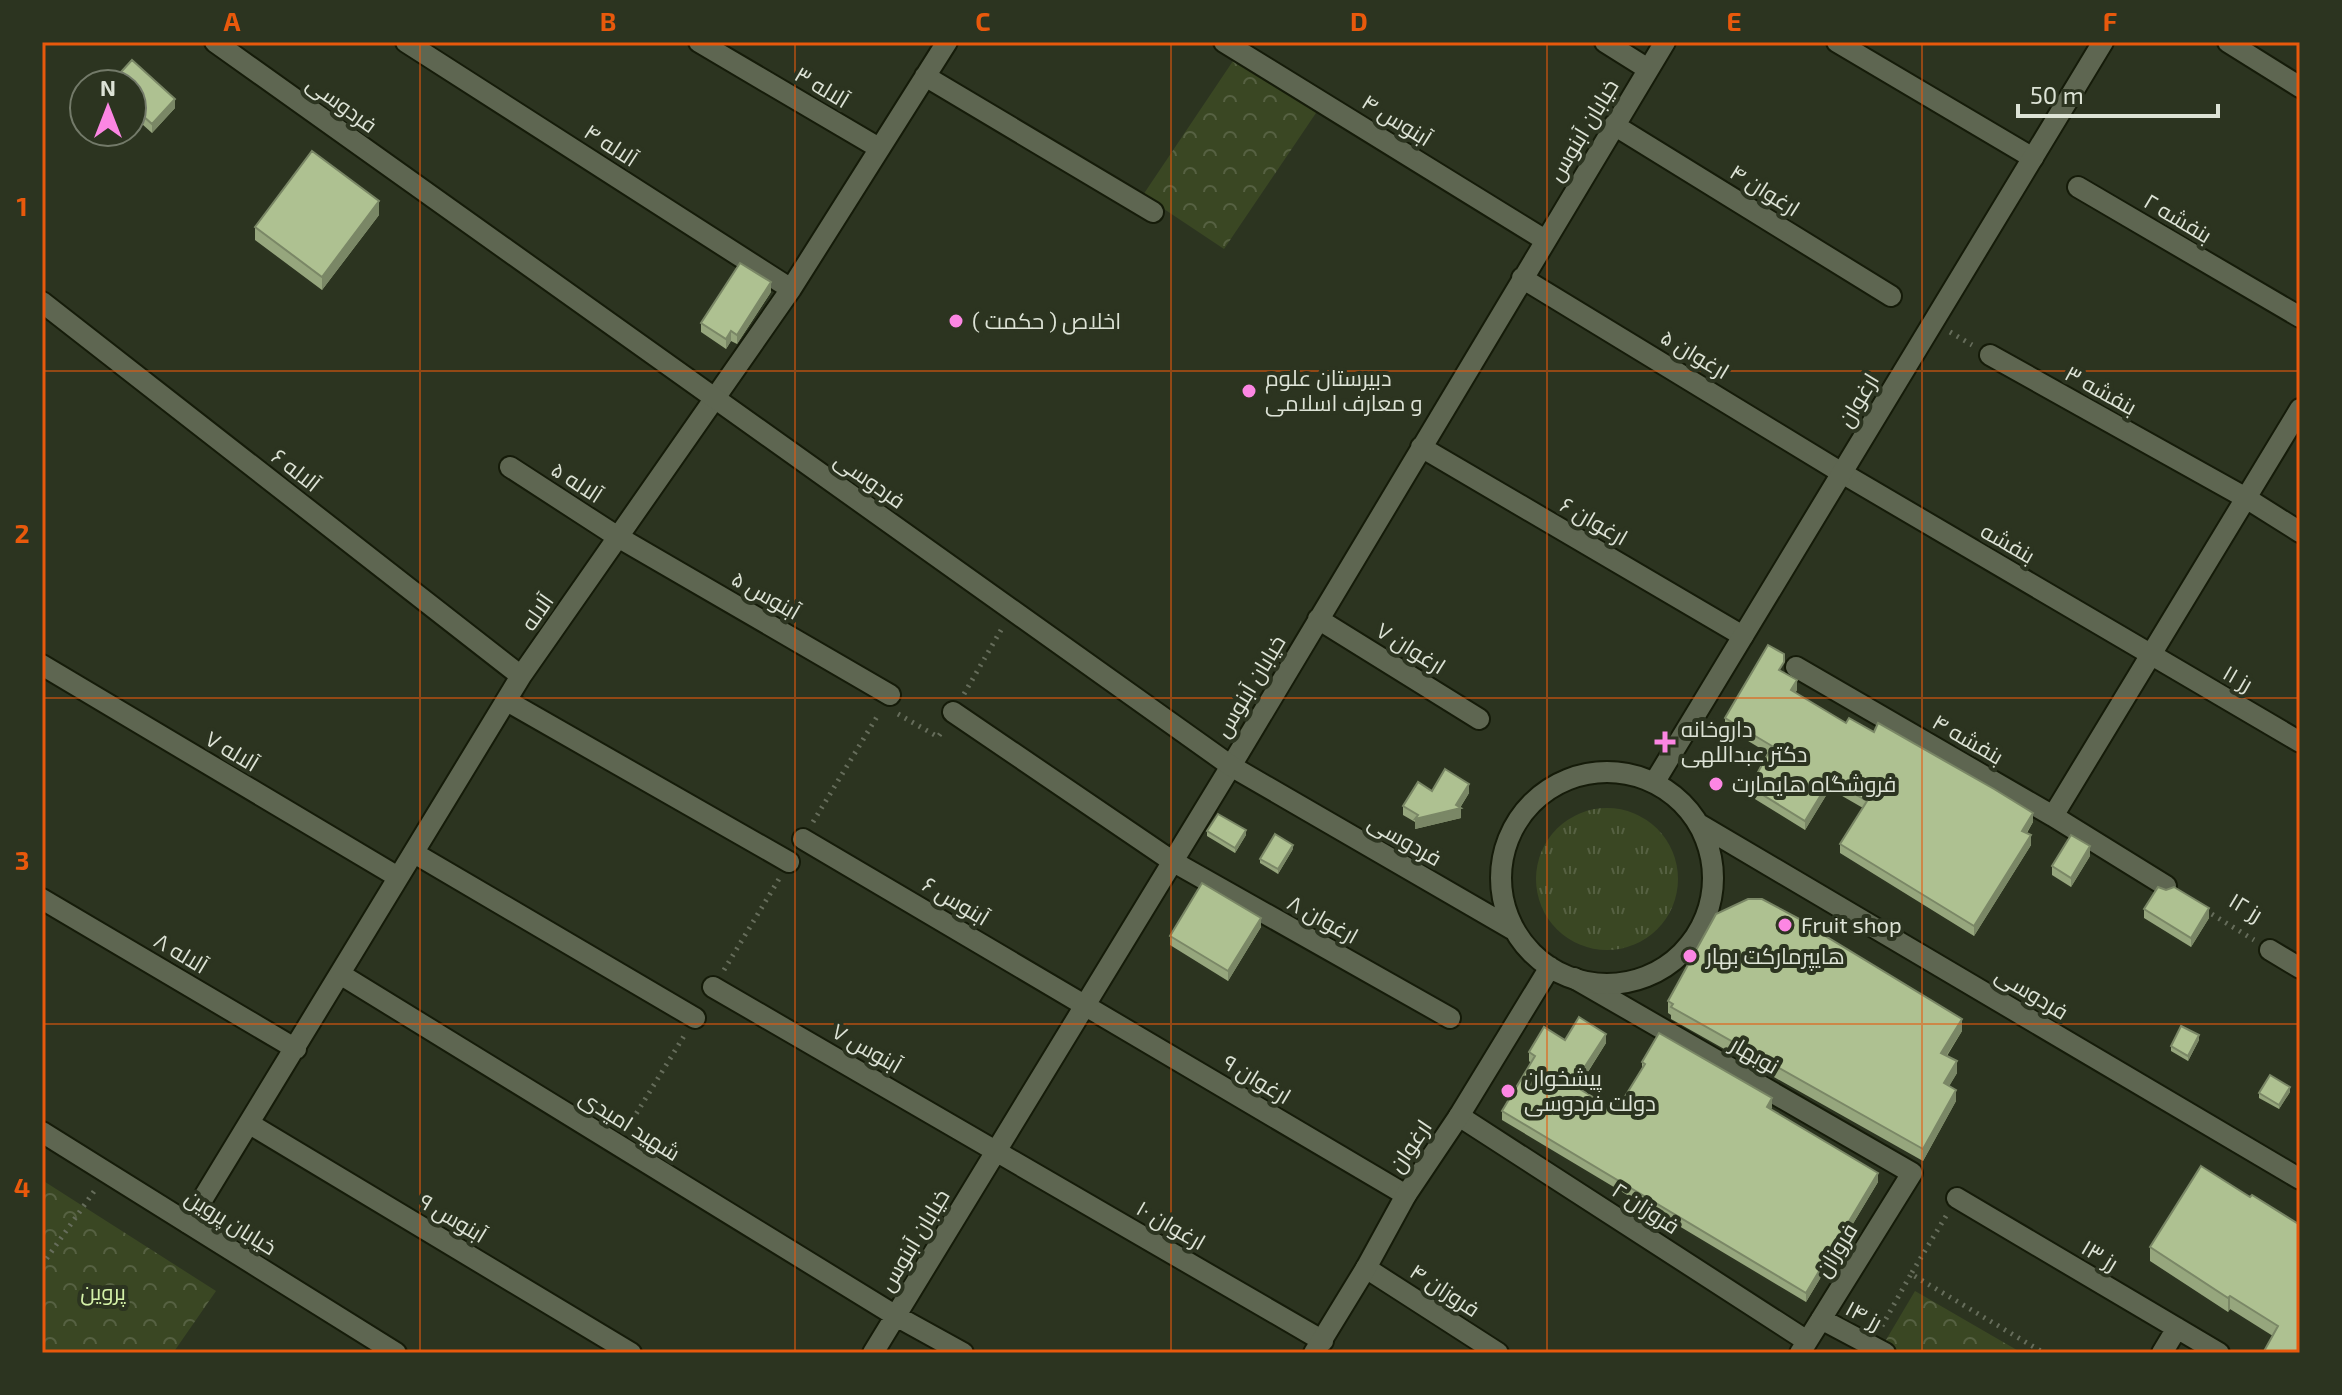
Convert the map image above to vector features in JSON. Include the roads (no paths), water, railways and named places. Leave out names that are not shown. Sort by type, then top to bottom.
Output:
[{"type":"street","name":"فردوسی","points":[[215,42],[1231,766],[1514,930]]},
{"type":"street","name":"آلاله ۴","points":[[406,42],[791,289]]},
{"type":"street","name":"آلاله ۳","points":[[699,42],[879,148]]},
{"type":"street","name":"آلاله","points":[[188,1223],[521,676],[791,289],[947,42]]},
{"type":"street","name":"آبنوس ۴","points":[[1224,42],[1545,240]]},
{"type":"street","points":[[1605,42],[1648,69]]},
{"type":"street","name":"خیابان آبنوس","points":[[873,1353],[1231,766],[1665,42]]},
{"type":"street","points":[[1837,42],[2033,158]]},
{"type":"street","name":"ارغوان","points":[[1654,783],[2103,42]]},
{"type":"street","points":[[2228,42],[2300,87]]},
{"type":"street","points":[[925,76],[1153,212]]},
{"type":"street","name":"ارغوان ۴","points":[[1614,125],[1891,296]]},
{"type":"street","name":"بنفشه ۲","points":[[2078,187],[2300,317]]},
{"type":"street","name":"ارغوان ۵","points":[[1522,278],[1842,473]]},
{"type":"street","name":"آلاله ۶","points":[[42,302],[521,676]]},
{"type":"street","name":"بنفشه ۳","points":[[1990,355],[2246,498],[2300,532]]},
{"type":"street","points":[[2053,816],[2300,409]]},
{"type":"street","name":"ارغوان ۶","points":[[1421,447],[1743,636]]},
{"type":"street","name":"آلاله ۵","points":[[510,467],[618,537]]},
{"type":"street","name":"بنفشه","points":[[1842,473],[2151,654]]},
{"type":"street","name":"آبنوس ۵","points":[[618,537],[890,695]]},
{"type":"street","name":"ارغوان ۷","points":[[1318,619],[1479,719]]},
{"type":"street","name":"رز ۱۱","points":[[2151,654],[2300,742]]},
{"type":"street","name":"آلاله ۷","points":[[42,665],[398,877]]},
{"type":"street","name":"بنفشه ۴","points":[[1796,667],[2053,816],[2166,886]]},
{"type":"street","points":[[507,701],[789,862]]},
{"type":"street","points":[[953,712],[1172,861]]},
{"type":"street","points":[[1596,772],[1626,773],[1654,783],[1679,800],[1699,824],[1711,853],[1713,885],[1706,917],[1690,945],[1666,966],[1637,980],[1605,984],[1574,978],[1550,967],[1530,951],[1514,930],[1503,902],[1500,873],[1506,843],[1520,816],[1541,795],[1566,780],[1596,772]]},
{"type":"street","name":"فردوسی","points":[[1699,824],[2300,1179]]},
{"type":"street","name":"آبنوس ۶","points":[[803,839],[1085,1005]]},
{"type":"street","points":[[414,853],[695,1018]]},
{"type":"street","name":"ارغوان ۸","points":[[1172,861],[1450,1018]]},
{"type":"street","name":"آلاله ۸","points":[[42,899],[296,1049]]},
{"type":"street","name":"رز ۱۲","points":[[2270,950],[2300,968]]},
{"type":"street","name":"ارغوان","points":[[1318,1347],[1406,1195],[1459,1116],[1550,967]]},
{"type":"street","name":"شهید امیدی","points":[[340,974],[896,1316],[963,1353]]},
{"type":"street","name":"نوبهار","points":[[1574,978],[1912,1173]]},
{"type":"street","name":"آبنوس ۷","points":[[713,987],[996,1151]]},
{"type":"street","name":"ارغوان ۹","points":[[1085,1005],[1406,1195]]},
{"type":"street","name":"فروزان ۲","points":[[1459,1116],[1804,1347]]},
{"type":"street","name":"آبنوس ۹","points":[[250,1124],[631,1353]]},
{"type":"street","name":"خیابان پروین","points":[[42,1132],[396,1353]]},
{"type":"street","name":"ارغوان ۱۰","points":[[996,1151],[1318,1347]]},
{"type":"street","name":"فروزان","points":[[1804,1347],[1912,1173]]},
{"type":"street","name":"رز ۱۳","points":[[1957,1198],[2219,1353]]},
{"type":"street","name":"فروزان ۴","points":[[1366,1268],[1498,1353]]},
{"type":"street","name":"رز ۱۴","points":[[1821,1319],[1878,1349]]},
{"type":"street","points":[[2162,1353],[2177,1328]]},
{"type":"place","name":"اخلاص ( حکمت )","points":[[956,321]]},
{"type":"place","name":"دبیرستان علوم و معارف اسلامی","points":[[1249,391]]},
{"type":"place","name":"داروخانه دکتر عبداللهی","points":[[1665,742]]},
{"type":"place","name":"فروشگاه هایمارت","points":[[1716,784]]},
{"type":"place","name":"Fruit shop","points":[[1785,925]]},
{"type":"place","name":"هایپرمارکت بهار","points":[[1690,956]]},
{"type":"place","name":"پیشخوان دولت فردوسی","points":[[1508,1091]]},
{"type":"park label","name":"پروین","points":[[103,1292]]}]
